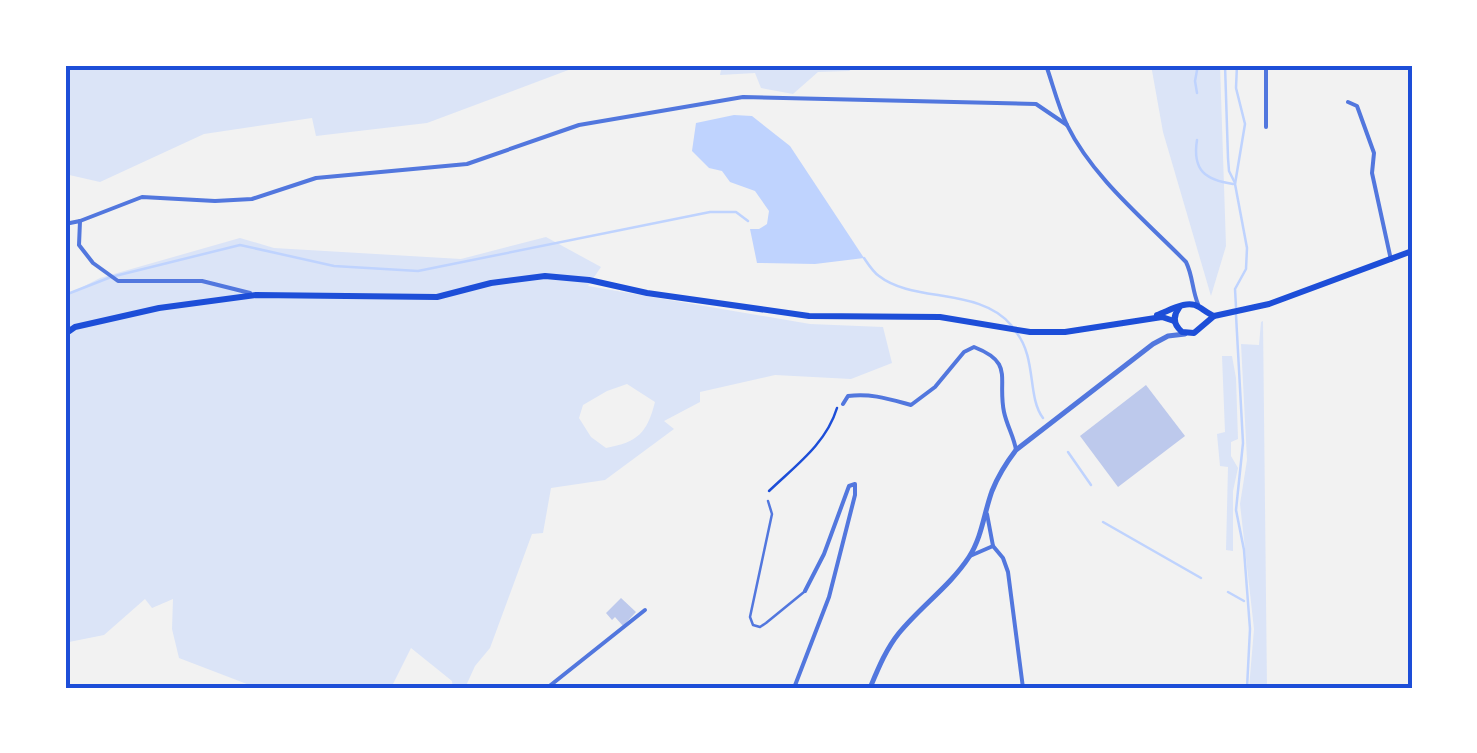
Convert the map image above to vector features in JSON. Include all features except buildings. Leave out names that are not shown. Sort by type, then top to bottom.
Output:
[{"type":"main road","points":[[65,334],[75,327],[160,308],[256,295],[438,297],[544,276],[810,316],[940,316],[1030,332],[1065,332],[1166,317],[1186,334],[1198,331],[1214,316],[1265,305],[1412,251]]},
{"type":"main road","points":[[1148,318],[1193,304],[1214,316]]},
{"type":"main road","points":[[1175,323],[1182,306]]},
{"type":"main road","points":[[1202,309],[1204,324]]},
{"type":"street","points":[[1046,65],[1068,125],[1086,155],[1186,262],[1202,309]]},
{"type":"street","points":[[1266,65],[1266,127]]},
{"type":"street","points":[[1410,65],[1412,85]]},
{"type":"street","points":[[65,224],[142,197],[252,199],[316,178],[467,164],[579,125],[743,97],[1036,104],[1068,125]]},
{"type":"street","points":[[1348,102],[1356,106],[1374,153],[1372,174],[1391,260]]},
{"type":"street","points":[[80,221],[80,245],[93,263],[117,280],[202,281],[256,295]]},
{"type":"street","points":[[1182,306],[1194,292]]},
{"type":"street","points":[[1168,336],[1175,323]]},
{"type":"street","points":[[870,688],[898,634],[969,556],[992,492],[1016,450],[1160,339],[1186,334]]},
{"type":"street","points":[[842,404],[848,396],[864,394],[910,405],[935,388],[964,352],[974,346],[1001,364],[1003,406],[1016,450]]},
{"type":"street","points":[[794,688],[829,597],[855,484],[849,486],[824,554],[805,591]]},
{"type":"street","points":[[986,513],[993,543],[1008,572],[1023,688]]},
{"type":"street","points":[[978,538],[993,543]]},
{"type":"street","points":[[969,556],[993,543]]},
{"type":"street","points":[[547,688],[645,610]]},
{"type":"lane","points":[[768,501],[772,514],[750,617],[753,626],[760,628],[805,591]]},
{"type":"path","points":[[769,490],[823,437],[842,404]]},
{"type":"shaded area","points":[[65,65],[579,66],[427,123],[316,136],[312,118],[204,134],[100,182],[65,174]]},
{"type":"shaded area","points":[[722,65],[858,65],[849,71],[818,72],[793,94],[761,88],[755,73],[720,75]]},
{"type":"shaded area","points":[[1151,65],[1220,65],[1226,246],[1211,296],[1163,132]]},
{"type":"shaded area","points":[[546,237],[601,267],[588,286],[810,324],[883,327],[892,363],[851,379],[775,375],[700,392],[700,402],[664,421],[674,429],[605,480],[551,488],[543,533],[532,534],[490,648],[475,666],[465,688],[453,688],[452,681],[411,648],[391,688],[257,688],[179,658],[172,629],[173,599],[152,608],[145,599],[104,635],[69,642],[65,638],[65,296],[100,278],[240,238],[274,248],[461,259]],"holes":[[[627,384],[655,402],[640,434],[606,448],[591,437],[579,418],[583,405]]]},
{"type":"shaded area","points":[[1263,321],[1267,688],[1249,688],[1254,629],[1240,504],[1247,460],[1241,344],[1259,345]]},
{"type":"shaded area","points":[[1222,356],[1232,356],[1236,378],[1238,439],[1231,442],[1231,456],[1238,468],[1233,491],[1233,551],[1226,550],[1228,467],[1220,466],[1217,434],[1225,432]]},
{"type":"water","points":[[734,115],[752,116],[790,146],[864,258],[815,264],[757,263],[750,229],[767,224],[769,211],[755,191],[730,182],[722,171],[709,168],[692,151],[696,123]]},
{"type":"waterway","points":[[1197,93],[1198,65]]},
{"type":"waterway","points":[[1225,65],[1229,171],[1235,183]]},
{"type":"waterway","points":[[1236,307],[1235,289],[1246,269],[1247,248],[1235,184],[1245,124],[1236,88],[1237,65]]},
{"type":"waterway","points":[[1197,140],[1197,159],[1203,172],[1233,184]]},
{"type":"waterway","points":[[65,295],[111,277],[240,245],[334,266],[418,271],[710,212],[736,212],[748,221]]},
{"type":"waterway","points":[[864,258],[877,274],[893,284],[983,306],[1012,326]]},
{"type":"waterway","points":[[1236,315],[1243,443],[1236,510],[1244,550],[1250,629],[1247,688]]},
{"type":"waterway","points":[[1016,332],[1027,353],[1035,399],[1043,418]]},
{"type":"waterway","points":[[1068,452],[1091,485]]},
{"type":"waterway","points":[[1103,522],[1201,578]]},
{"type":"waterway","points":[[1228,592],[1244,601]]}]
